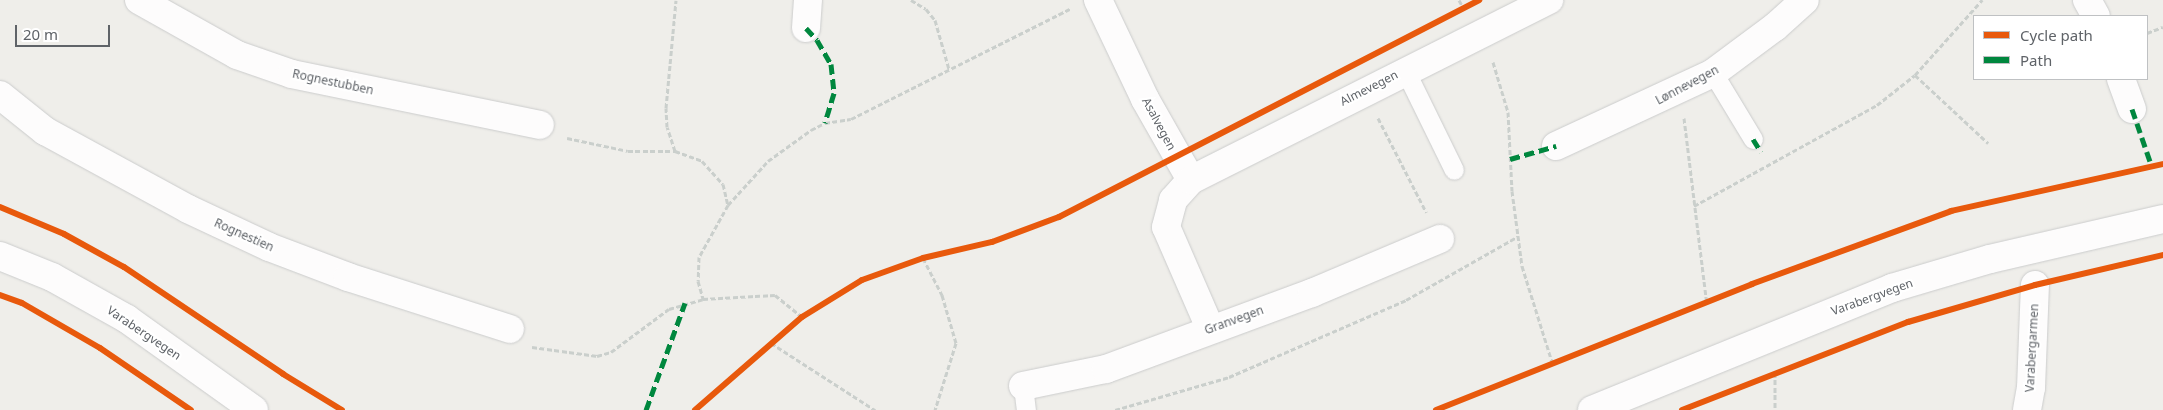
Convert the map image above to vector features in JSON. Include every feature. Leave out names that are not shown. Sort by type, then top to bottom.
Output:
[{"type":"street","name":"Rognestubben","points":[[140,0],[237,55],[292,74],[540,125]]},
{"type":"street","points":[[806,28],[808,0]]},
{"type":"street","name":"Almevegen","points":[[1190,180],[1405,70],[1549,0]]},
{"type":"street","name":"Lønnevegen","points":[[1556,146],[1680,91],[1713,73],[1775,27],[1805,0]]},
{"type":"street","points":[[2087,0],[2095,15]]},
{"type":"street","name":"Asalvegen","points":[[1086,3],[1145,99],[1190,180]]},
{"type":"street","points":[[2121,80],[2132,109]]},
{"type":"street","name":"Rognestien","points":[[0,95],[45,131],[188,209],[269,247],[348,277],[510,328]]},
{"type":"street","points":[[1190,180],[1173,200],[1166,227],[1210,328]]},
{"type":"street","name":"Varabergvegen","points":[[1592,410],[1892,288],[1990,258],[2163,219]]},
{"type":"street","name":"Granvegen","points":[[1024,398],[1210,328],[1312,293],[1440,239]]},
{"type":"street","name":"Varabergvegen","points":[[0,256],[52,277],[127,319],[254,410]]},
{"type":"street","name":"Varabergarmen","points":[[2027,410],[2031,388],[2035,285]]},
{"type":"lane","points":[[1405,70],[1454,170]]},
{"type":"lane","points":[[1713,73],[1753,139]]},
{"type":"path","points":[[675,151],[667,127],[666,108],[676,0]]},
{"type":"path","points":[[911,0],[926,9],[935,20],[949,69]]},
{"type":"path","points":[[1458,0],[1494,65],[1508,112],[1517,237],[1527,288],[1552,362]]},
{"type":"path","points":[[1694,206],[1877,105],[1915,75],[1982,0]]},
{"type":"path","points":[[703,299],[698,281],[699,256],[728,205],[768,161],[825,123],[851,120],[949,69],[1086,3]]},
{"type":"path","points":[[1456,12],[1471,4]]},
{"type":"path","points":[[2148,33],[2163,27]]},
{"type":"path","points":[[1915,75],[1988,142]]},
{"type":"path","points":[[1680,91],[1707,304]]},
{"type":"path","points":[[1378,117],[1458,273]]},
{"type":"path","points":[[540,125],[593,146],[628,151],[675,151],[702,161],[723,184],[728,205]]},
{"type":"path","points":[[1115,410],[1229,377],[1406,300],[1458,273],[1517,237]]},
{"type":"path","points":[[914,261],[931,256]]},
{"type":"path","points":[[923,258],[942,295],[956,343],[935,410]]},
{"type":"path","points":[[510,328],[526,346],[597,356],[611,352],[669,309],[703,299],[775,294],[802,317]]},
{"type":"path","points":[[1698,307],[1716,300]]},
{"type":"path","points":[[795,322],[809,312]]},
{"type":"path","points":[[764,349],[777,338]]},
{"type":"path","points":[[771,343],[875,410]]},
{"type":"path","points":[[1544,365],[1560,359]]},
{"type":"path","points":[[1766,376],[1784,369]]},
{"type":"path","points":[[1775,372],[1775,410]]},
{"type":"path","points":[[1142,403],[1144,410]]},
{"type":"marked path","points":[[806,28],[817,40],[831,64],[834,93],[825,123]]},
{"type":"marked path","points":[[2132,109],[2152,167]]},
{"type":"marked path","points":[[1753,139],[1761,152]]},
{"type":"marked path","points":[[1510,159],[1556,146]]},
{"type":"marked path","points":[[646,410],[685,303]]},
{"type":"cycle path","points":[[695,410],[802,317],[862,280],[923,258],[992,242],[1059,217],[1479,0]]},
{"type":"cycle path","points":[[1436,410],[1752,284],[1951,211],[2163,164]]},
{"type":"cycle path","points":[[0,207],[64,234],[124,267],[283,374],[342,410]]},
{"type":"cycle path","points":[[1682,410],[1908,322],[2035,285],[2163,255]]},
{"type":"cycle path","points":[[0,295],[22,303],[100,348],[191,410]]}]
